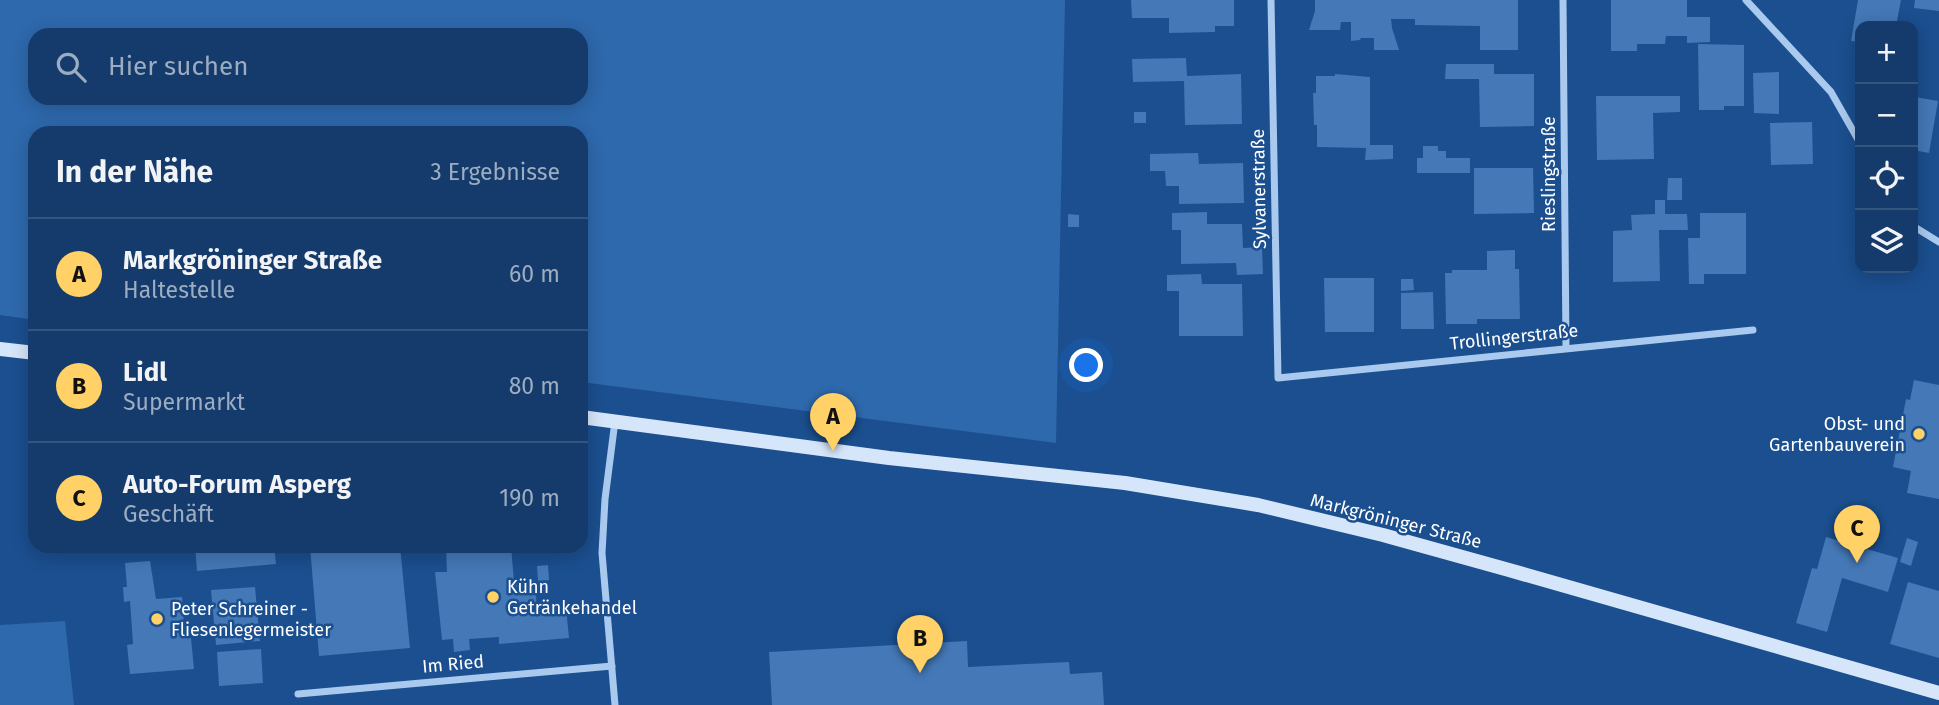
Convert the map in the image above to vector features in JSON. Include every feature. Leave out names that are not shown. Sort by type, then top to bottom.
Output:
[{"type":"main road","points":[[0,349],[28,352]]},
{"type":"main road","name":"Markgröninger Straße","points":[[588,418],[889,458],[1125,483],[1258,505],[1509,570],[1939,693]]},
{"type":"street","name":"Sylvanerstraße","points":[[1271,0],[1278,378]]},
{"type":"street","name":"Rieslingstraße","points":[[1563,0],[1566,348]]},
{"type":"street","points":[[1746,0],[1831,92],[1855,133]]},
{"type":"street","points":[[1918,229],[1939,242]]},
{"type":"street","name":"Trollingerstraße","points":[[1278,378],[1753,330]]},
{"type":"street","points":[[615,421],[605,499],[602,553],[615,705]]},
{"type":"street","name":"Im Ried","points":[[298,694],[612,666]]},
{"type":"shaded area","points":[[0,0],[1065,0],[1056,443],[588,383],[588,126],[28,126],[28,319],[0,315]]},
{"type":"shaded area","points":[[65,621],[74,705],[0,705],[0,625]]},
{"type":"building","points":[[1131,0],[1234,0],[1234,26],[1215,26],[1215,32],[1169,33],[1169,18],[1132,18]]},
{"type":"building","points":[[1315,0],[1518,0],[1518,50],[1480,50],[1480,26],[1415,25],[1415,19],[1391,19],[1399,50],[1374,50],[1374,38],[1351,41],[1351,22],[1341,22],[1340,30],[1309,30],[1315,11]]},
{"type":"building","points":[[1611,0],[1687,0],[1687,17],[1710,17],[1710,42],[1687,43],[1687,36],[1666,36],[1665,44],[1637,44],[1637,51],[1611,51]]},
{"type":"building","points":[[1858,0],[1901,0],[1897,21],[1855,21],[1855,41],[1851,41]]},
{"type":"building","points":[[1915,0],[1939,0],[1939,11],[1914,8]]},
{"type":"building","points":[[1698,44],[1744,45],[1744,106],[1724,106],[1724,110],[1699,110]]},
{"type":"building","points":[[1186,58],[1187,76],[1241,74],[1242,124],[1185,125],[1184,81],[1133,82],[1132,59]]},
{"type":"building","points":[[1446,64],[1494,64],[1494,74],[1534,74],[1534,126],[1480,127],[1479,79],[1445,79]]},
{"type":"building","points":[[1779,72],[1779,114],[1754,113],[1753,73]]},
{"type":"building","points":[[1335,74],[1370,77],[1370,145],[1393,145],[1393,159],[1365,160],[1366,148],[1317,147],[1313,93],[1316,93],[1316,76]]},
{"type":"building","points":[[1596,96],[1680,96],[1680,112],[1653,113],[1654,159],[1597,160]]},
{"type":"building","points":[[1918,98],[1938,101],[1929,153],[1918,151]]},
{"type":"building","points":[[1134,112],[1146,112],[1146,123],[1134,123]]},
{"type":"building","points":[[1812,122],[1813,164],[1771,165],[1770,123]]},
{"type":"building","points":[[1423,146],[1438,146],[1438,151],[1446,151],[1446,158],[1470,158],[1470,173],[1417,173],[1417,158],[1423,158]]},
{"type":"building","points":[[1198,153],[1199,164],[1243,163],[1244,203],[1179,204],[1179,186],[1166,186],[1165,171],[1150,171],[1150,154]]},
{"type":"building","points":[[1474,168],[1533,168],[1534,213],[1474,214]]},
{"type":"building","points":[[1668,178],[1682,178],[1682,200],[1667,200]]},
{"type":"building","points":[[1655,200],[1665,200],[1665,214],[1687,214],[1688,230],[1659,230],[1660,281],[1613,282],[1613,231],[1632,230],[1631,215],[1655,214]]},
{"type":"building","points":[[1207,212],[1207,224],[1242,224],[1243,248],[1262,247],[1263,274],[1237,275],[1236,263],[1181,264],[1181,230],[1172,230],[1172,213]]},
{"type":"building","points":[[1700,213],[1746,213],[1746,274],[1704,274],[1704,284],[1689,284],[1688,238],[1700,238]]},
{"type":"building","points":[[1068,214],[1079,215],[1079,227],[1068,227]]},
{"type":"building","points":[[1515,250],[1515,269],[1519,269],[1520,319],[1477,319],[1477,324],[1446,324],[1445,273],[1452,273],[1452,270],[1487,270],[1487,251]]},
{"type":"building","points":[[1201,274],[1202,284],[1242,284],[1243,336],[1179,336],[1179,291],[1167,291],[1167,275]]},
{"type":"building","points":[[1324,278],[1374,278],[1374,332],[1325,332]]},
{"type":"building","points":[[1401,279],[1413,279],[1414,290],[1401,291]]},
{"type":"building","points":[[1433,292],[1434,329],[1401,329],[1401,293]]},
{"type":"building","name":"Obst- und Gartenbauverein","points":[[1914,380],[1939,385],[1939,499],[1907,493],[1911,471],[1893,467],[1906,399],[1910,400]]},
{"type":"building","points":[[1826,537],[1898,558],[1888,592],[1842,578],[1827,632],[1796,623],[1812,568],[1817,569]]},
{"type":"building","points":[[1907,538],[1918,542],[1911,566],[1900,562]]},
{"type":"building","points":[[196,553],[275,553],[276,564],[197,571]]},
{"type":"building","points":[[311,553],[401,553],[410,648],[319,656]]},
{"type":"building","name":"Kühn Getränkehandel","points":[[446,553],[512,553],[514,582],[535,580],[537,611],[566,608],[569,638],[499,644],[499,637],[469,639],[470,650],[454,652],[453,639],[442,640],[435,572],[447,572]]},
{"type":"building","name":"Peter Schreiner - Fliesenlegermeister","points":[[150,561],[156,599],[182,597],[185,638],[191,638],[194,669],[130,674],[127,645],[133,644],[130,601],[124,602],[123,587],[127,587],[125,563]]},
{"type":"building","points":[[548,565],[549,580],[538,581],[537,566]]},
{"type":"building","points":[[1908,582],[1939,591],[1939,658],[1890,644]]},
{"type":"building","points":[[255,587],[260,641],[216,645],[211,590]]},
{"type":"building","points":[[967,641],[968,667],[1069,662],[1070,674],[1102,672],[1104,705],[772,705],[769,652]]},
{"type":"building","points":[[261,649],[263,683],[219,686],[217,652]]},
{"type":"place","name":"Obst- und Gartenbauverein","points":[[1919,434]]},
{"type":"place","name":"Markgröninger Straße","points":[[833,451]]},
{"type":"place","name":"Auto-Forum Asperg","points":[[1857,563]]},
{"type":"place","name":"Kühn Getränkehandel","points":[[493,597]]},
{"type":"place","name":"Peter Schreiner - Fliesenlegermeister","points":[[157,619]]},
{"type":"place","name":"Lidl","points":[[920,673]]}]
